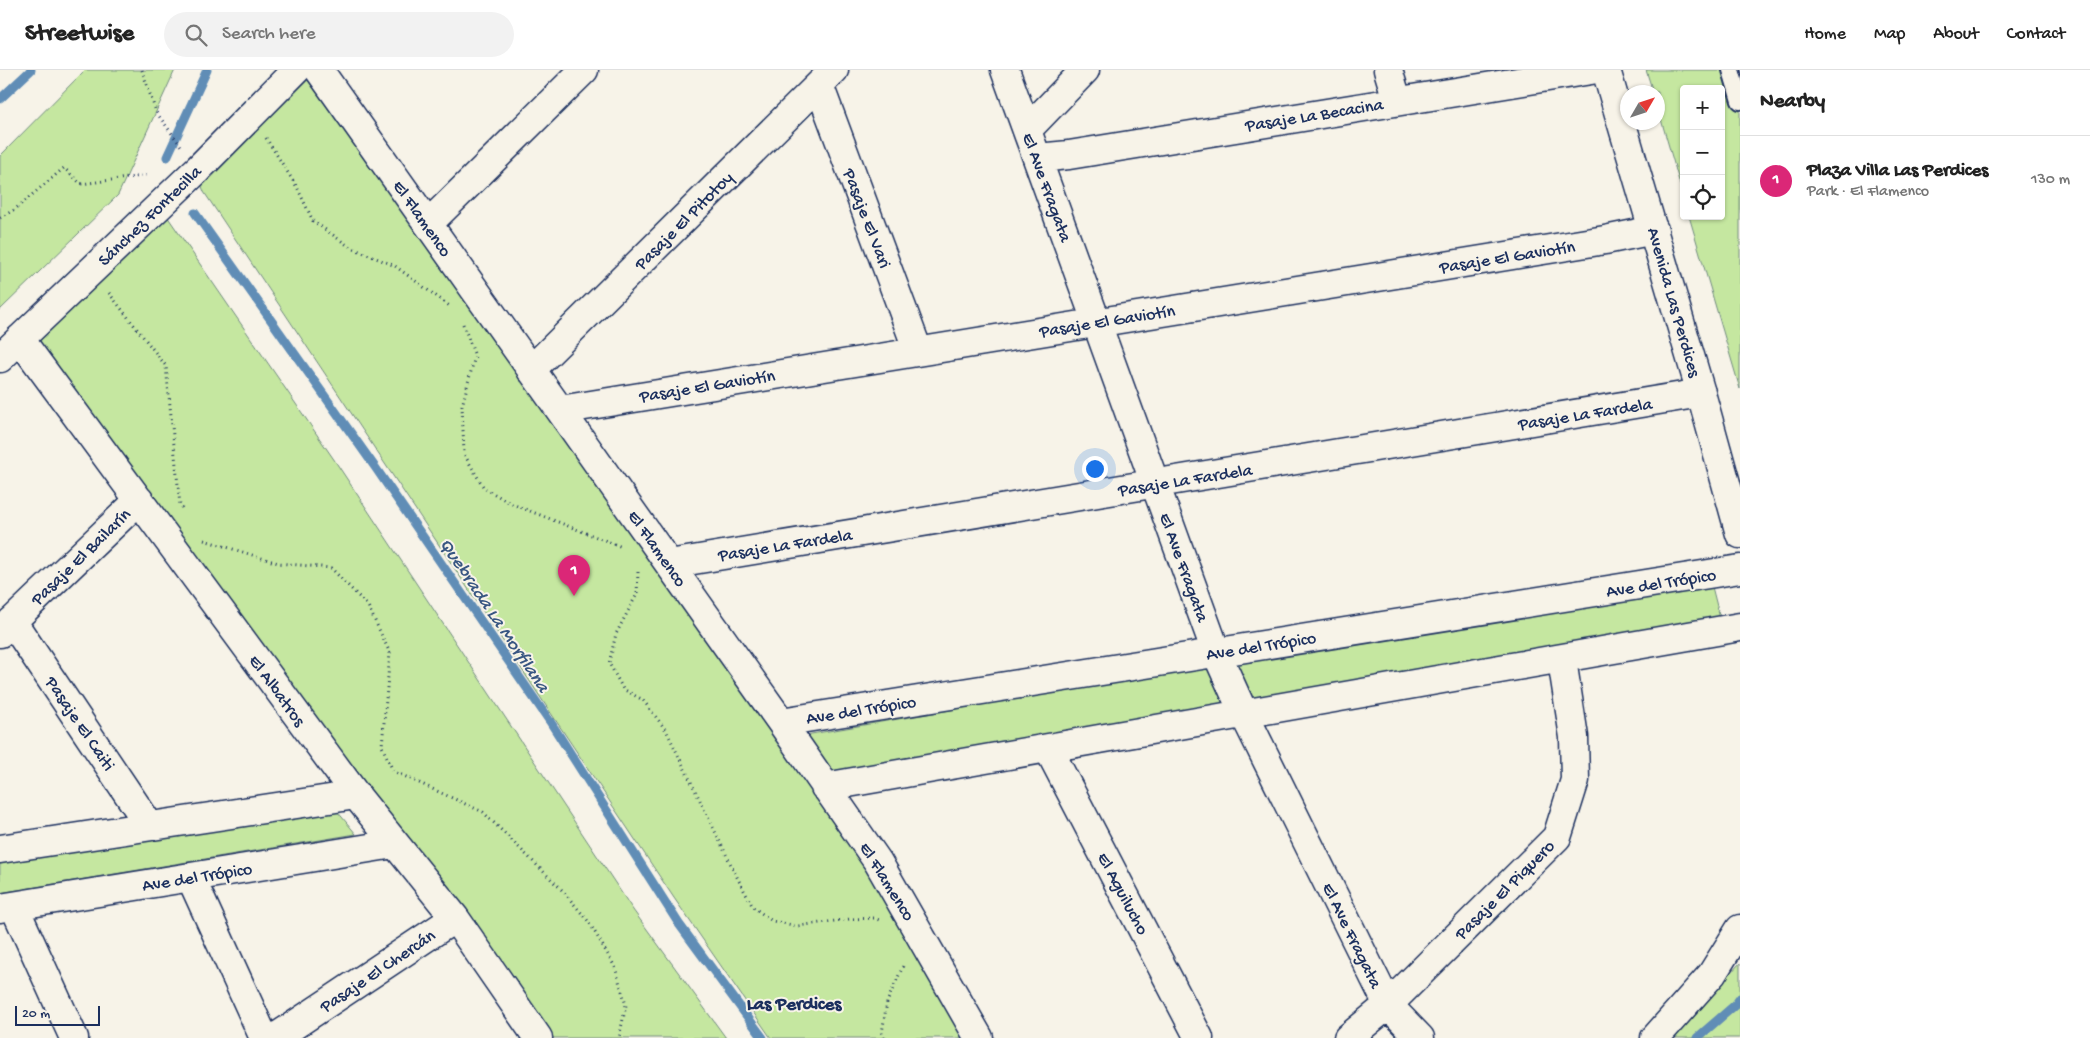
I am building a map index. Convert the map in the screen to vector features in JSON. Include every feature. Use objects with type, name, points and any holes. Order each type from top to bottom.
[{"type":"street","name":"Sánchez Fontecilla","points":[[0,358],[198,169],[296,70]]},
{"type":"street","name":"El Flamenco","points":[[319,70],[878,862],[979,1038]]},
{"type":"street","points":[[428,224],[584,70]]},
{"type":"street","name":"El Ave Fragata","points":[[1005,70],[1216,652],[1244,714],[1388,1005],[1420,1038]]},
{"type":"street","points":[[1027,130],[1085,70]]},
{"type":"street","points":[[1388,70],[1397,100]]},
{"type":"street","name":"Pasaje La Becacina","points":[[1037,158],[1068,155],[1397,100],[1591,70]]},
{"type":"street","name":"Avenida Las Perdices","points":[[1606,70],[1654,230],[1740,534]]},
{"type":"street","name":"Pasaje El Vari","points":[[826,78],[918,350]]},
{"type":"street","name":"Pasaje El Pitotoy","points":[[531,370],[826,78]]},
{"type":"street","name":"Pasaje El Gaviotín","points":[[560,410],[1096,321],[1605,240],[1654,230]]},
{"type":"street","name":"El Albatros","points":[[20,339],[356,795],[455,918],[538,1038]]},
{"type":"street","name":"Pasaje La Fardela","points":[[669,564],[1701,393]]},
{"type":"street","name":"Pasaje El Bailarín","points":[[6,627],[139,500]]},
{"type":"street","name":"Ave del Trópico","points":[[781,722],[1740,569]]},
{"type":"street","name":"Pasaje El Caiti","points":[[6,627],[149,825]]},
{"type":"street","points":[[825,787],[1562,660],[1740,627]]},
{"type":"street","name":"Pasaje El Piquero","points":[[1348,1038],[1388,1005],[1557,837],[1574,780],[1574,737],[1562,660]]},
{"type":"street","name":"El Aguilucho","points":[[1048,748],[1199,1038]]},
{"type":"street","points":[[0,849],[356,795]]},
{"type":"street","name":"Ave del Trópico","points":[[7,907],[394,844]]},
{"type":"street","points":[[191,878],[264,1038]]},
{"type":"street","points":[[7,907],[74,1038]]},
{"type":"street","name":"Pasaje El Chercán","points":[[275,1038],[455,918]]},
{"type":"street","points":[[1655,1038],[1712,974],[1740,929]]},
{"type":"lane","points":[[1731,70],[1740,101]]},
{"type":"path","points":[[0,218],[14,210],[64,168],[81,184],[198,169],[156,112],[142,70]]},
{"type":"path","points":[[251,114],[297,187],[313,221],[350,247],[394,266],[458,312]]},
{"type":"path","points":[[92,270],[166,366],[180,504],[185,512]]},
{"type":"path","points":[[462,321],[476,356],[462,406],[464,454],[484,488],[512,504],[625,549]]},
{"type":"path","points":[[200,534],[204,540],[278,563],[330,568],[368,606],[390,653],[382,746],[393,771],[483,812],[563,891],[589,922],[615,967],[626,1005],[619,1038]]},
{"type":"path","points":[[639,568],[637,594],[616,634],[609,663],[622,689],[644,700],[666,730],[739,882],[754,907],[772,921],[798,926],[874,918],[881,922]]},
{"type":"path","points":[[884,1038],[882,1033],[888,1002],[907,955]]},
{"type":"green space","points":[[85,70],[175,70],[118,195],[0,310],[0,156]]},
{"type":"green space","points":[[1646,70],[1740,70],[1740,389],[1690,220],[1725,220],[1725,85],[1680,85],[1680,184],[1664,130],[1665,85],[1651,85]]},
{"type":"green space","points":[[305,76],[802,772],[894,913],[965,1038],[771,1038],[674,898],[204,192],[200,181]]},
{"type":"green space","points":[[167,216],[335,461],[633,910],[726,1038],[548,1038],[127,461],[32,341]]},
{"type":"green space","points":[[1710,579],[1722,626],[827,780],[794,737]]},
{"type":"green space","points":[[332,805],[356,834],[0,893],[0,861]]},
{"type":"green space","points":[[1740,963],[1740,1038],[1671,1038]]},
{"type":"waterway","points":[[0,99],[31,70]]},
{"type":"waterway","name":"Quebrada La Morfilana","points":[[167,157],[207,70]]},
{"type":"waterway","name":"Quebrada La Morfilana","points":[[195,213],[375,467],[551,723],[679,924],[763,1038]]},
{"type":"waterway","points":[[1697,1038],[1735,1005],[1740,998]]},
{"type":"place","name":"Plaza Villa Las Perdices","points":[[574,596]]},
{"type":"district","name":"Las Perdices","points":[[794,1002]]}]
